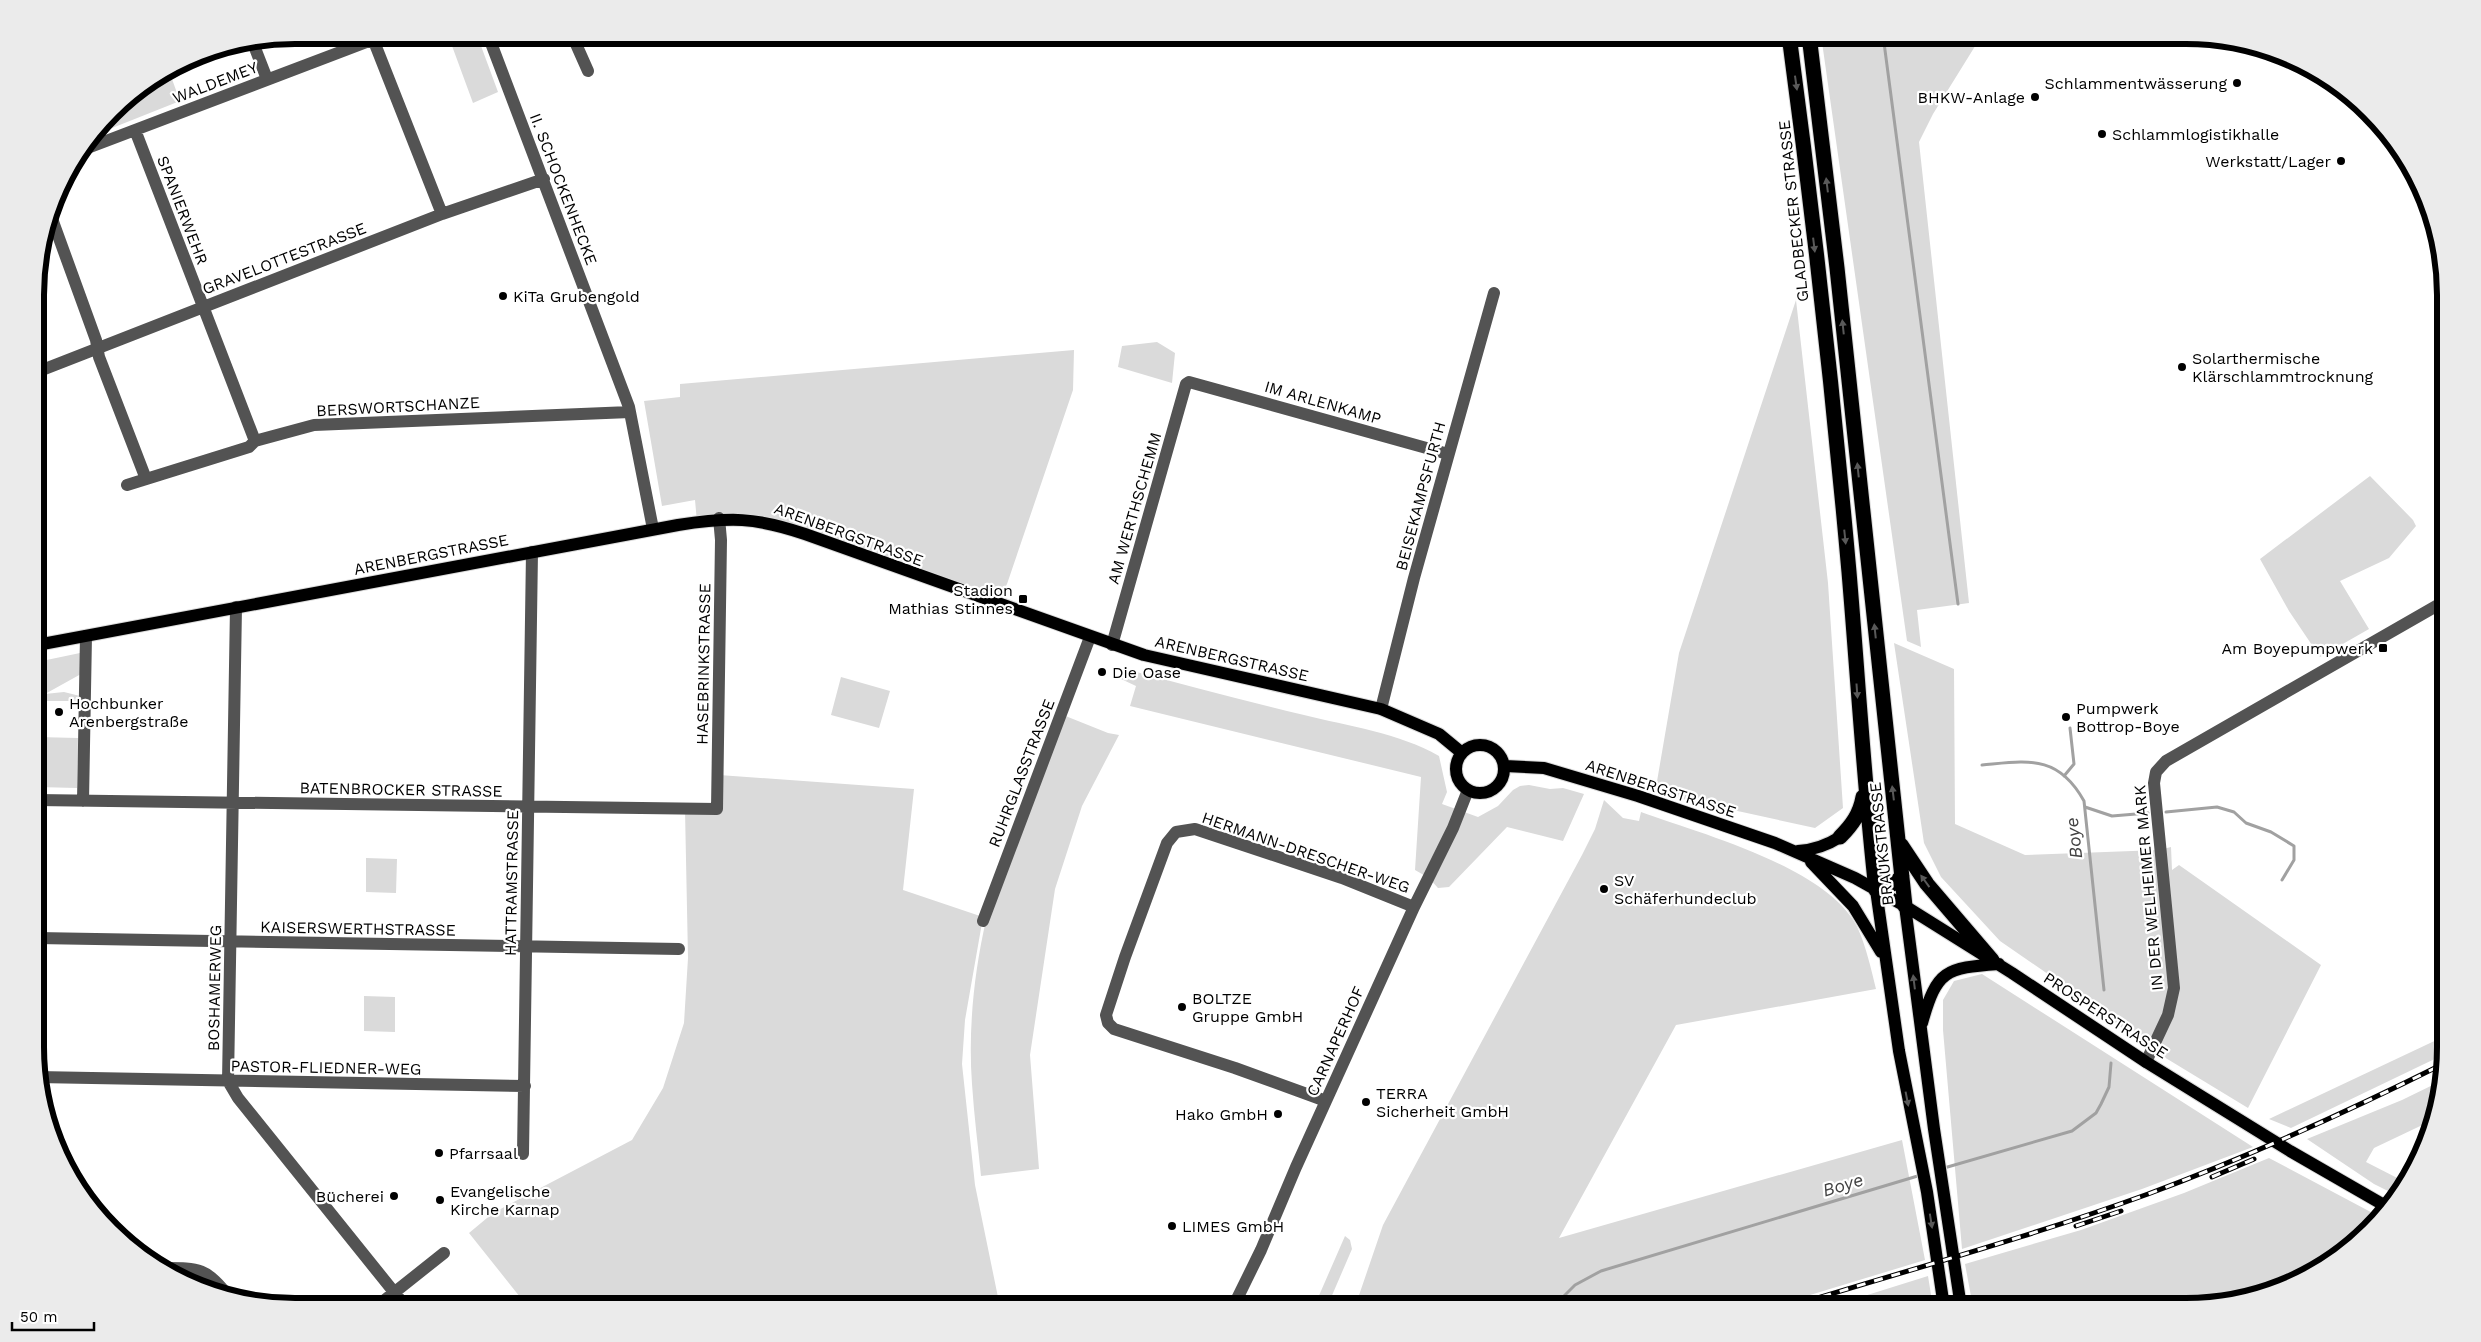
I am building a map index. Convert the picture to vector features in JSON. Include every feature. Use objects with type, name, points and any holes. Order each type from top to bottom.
[{"type":"highway","name":"GLADBECKER STRASSE","points":[[1790,44],[1830,384]]},
{"type":"highway","name":"BRAUKSTRASSE","points":[[1809,44],[1848,376],[1905,906]]},
{"type":"highway","name":"BRAUKSTRASSE","points":[[1830,384],[1849,572],[1865,791],[1876,890]]},
{"type":"highway","points":[[1840,837],[1852,824],[1861,808],[1865,791]]},
{"type":"highway","points":[[1899,841],[1927,884],[1995,962]]},
{"type":"highway","points":[[1876,890],[1895,883],[1902,876]]},
{"type":"main road","name":"ARENBERGSTRASSE","points":[[44,644],[653,529],[719,518],[746,518],[776,524],[1112,645],[1176,664],[1381,709],[1439,734],[1462,753]]},
{"type":"main road","points":[[1474,746],[1487,746],[1499,753],[1505,766],[1502,779],[1494,789],[1481,793],[1468,790],[1456,773],[1456,764],[1462,753],[1474,746]]},
{"type":"main road","name":"ARENBERGSTRASSE","points":[[1505,766],[1536,767],[1571,776],[1638,796],[1799,852]]},
{"type":"main road","points":[[1799,852],[1819,848],[1840,837]]},
{"type":"main road","name":"PROSPERSTRASSE","points":[[1799,852],[1905,906],[1995,962],[2146,1062],[2299,1156],[2382,1204]]},
{"type":"main road","points":[[1799,852],[1831,880],[1853,906],[1884,956]]},
{"type":"main road","name":"BRAUKSTRASSE","points":[[1876,890],[1898,1051],[1927,1192],[1943,1298]]},
{"type":"main road","points":[[1880,919],[1896,908],[1905,906]]},
{"type":"main road","name":"BRAUKSTRASSE","points":[[1905,906],[1937,1154],[1960,1298]]},
{"type":"main road","points":[[1920,1030],[1930,995],[1935,985],[1946,974],[1965,966],[1995,962]]},
{"type":"street","name":"WALDEMEY","points":[[93,146],[360,44]]},
{"type":"street","points":[[381,44],[442,214]]},
{"type":"street","name":"II. SCHOCKENHECKE","points":[[492,44],[544,179],[630,412],[653,529]]},
{"type":"street","points":[[576,44],[588,71]]},
{"type":"street","points":[[255,47],[267,79]]},
{"type":"street","name":"SPANIERWEHR","points":[[135,130],[255,441]]},
{"type":"street","name":"GRAVELOTTESTRASSE","points":[[44,369],[442,214],[544,179]]},
{"type":"street","points":[[54,224],[97,348],[146,479]]},
{"type":"street","name":"BEISEKAMPSFURTH","points":[[1381,709],[1448,454],[1494,293]]},
{"type":"street","name":"IM ARLENKAMP","points":[[1189,382],[1448,454]]},
{"type":"street","name":"AM WERTHSCHEMM","points":[[1112,645],[1166,452],[1186,384],[1189,382]]},
{"type":"street","name":"BERSWORTSCHANZE","points":[[127,485],[241,450],[255,441],[314,425],[630,412]]},
{"type":"street","name":"HASEBRINKSTRASSE","points":[[717,810],[721,540],[719,518]]},
{"type":"street","name":"HATTRAMSTRASSE","points":[[523,1154],[532,552]]},
{"type":"street","name":"IN DER WELHEIMER MARK","points":[[2146,1062],[2168,1015],[2174,988],[2155,792],[2156,772],[2166,761],[2437,606]]},
{"type":"street","name":"BOSHAMERWEG","points":[[228,1081],[236,607]]},
{"type":"street","points":[[83,801],[86,636]]},
{"type":"street","name":"RUHRGLASSTRASSE","points":[[983,921],[1090,637]]},
{"type":"street","name":"CARNAPERHOF","points":[[1237,1298],[1261,1250],[1414,906],[1453,828],[1468,790]]},
{"type":"street","name":"BATENBROCKER STRASSE","points":[[44,800],[717,810]]},
{"type":"street","name":"HERMANN-DRESCHER-WEG","points":[[1326,1101],[1114,1029],[1108,1023],[1106,1015],[1125,957],[1167,844],[1176,832],[1195,829],[1342,878],[1414,906]]},
{"type":"street","name":"KAISERSWERTHSTRASSE","points":[[44,938],[679,949]]},
{"type":"street","name":"PASTOR-FLIEDNER-WEG","points":[[46,1077],[525,1086]]},
{"type":"street","points":[[228,1081],[238,1098],[399,1298]]},
{"type":"street","points":[[387,1298],[444,1253]]},
{"type":"street","points":[[179,1270],[199,1271],[212,1277],[221,1287]]},
{"type":"shaded area","points":[[451,44],[480,44],[498,92],[473,103]]},
{"type":"shaded area","points":[[1822,44],[1976,44],[1933,114],[1919,142],[1969,603],[1917,610],[1921,647],[1907,641]]},
{"type":"shaded area","points":[[171,76],[180,101],[104,131],[129,106]]},
{"type":"shaded area","points":[[1796,300],[1828,583],[1843,808],[1815,828],[1655,793],[1679,653]]},
{"type":"shaded area","points":[[1157,342],[1175,353],[1172,383],[1118,367],[1122,346]]},
{"type":"shaded area","points":[[1074,350],[1073,390],[1007,584],[997,602],[776,524],[697,522],[695,500],[662,506],[644,401],[680,397],[680,384]]},
{"type":"shaded area","points":[[2370,476],[2413,520],[2416,526],[2389,558],[2340,581],[2369,629],[2320,657],[2289,611],[2260,559]]},
{"type":"shaded area","points":[[1894,643],[1954,669],[1955,824],[2025,855],[2159,850],[2171,847],[2172,870],[2179,865],[2321,965],[2248,1108],[2141,1043],[2097,1008],[2000,941],[1941,877],[1924,843]]},
{"type":"shaded area","points":[[80,653],[81,674],[45,694],[64,692],[80,696],[76,701],[44,701],[44,661]]},
{"type":"shaded area","points":[[1125,669],[1373,731],[1424,748],[1439,756],[1447,792],[1442,804],[1478,817],[1498,806],[1513,790],[1520,786],[1529,785],[1550,789],[1563,788],[1584,794],[1563,841],[1507,827],[1449,887],[1438,888],[1429,878],[1415,870],[1421,777],[1130,706],[1136,686],[1121,679]]},
{"type":"shaded area","points":[[841,677],[890,691],[879,728],[831,715]]},
{"type":"shaded area","points":[[1063,715],[1108,733],[1119,735],[1082,806],[1055,889],[1030,1055],[1039,1169],[981,1176],[973,1096],[971,1043],[975,981],[982,940],[986,920]]},
{"type":"shaded area","points":[[44,737],[78,738],[77,788],[44,787]]},
{"type":"shaded area","points":[[719,775],[914,789],[903,890],[983,917],[965,1020],[962,1064],[975,1185],[998,1298],[521,1298],[469,1233],[493,1213],[632,1140],[663,1088],[684,1023],[688,958],[685,810],[718,811]]},
{"type":"shaded area","points":[[1604,800],[1623,818],[1639,821],[1641,812],[1727,842],[1789,869],[1816,885],[1839,903],[1855,923],[1865,946],[1876,989],[1676,1025],[1559,1238],[1902,1140],[1925,1260],[1800,1298],[1358,1298],[1383,1225],[1595,829]]},
{"type":"shaded area","points":[[366,858],[397,859],[396,893],[366,892]]},
{"type":"shaded area","points":[[1982,974],[2253,1147],[2142,1189],[1962,1249],[1943,1030],[1943,1000],[1954,981]]},
{"type":"shaded area","points":[[364,996],[395,997],[395,1032],[364,1031]]},
{"type":"shaded area","points":[[2437,1040],[2437,1058],[2291,1128],[2269,1119]]},
{"type":"shaded area","points":[[2434,1084],[2425,1124],[2374,1148],[2366,1162],[2400,1179],[2391,1192],[2374,1184],[2307,1139],[2402,1100]]},
{"type":"shaded area","points":[[2269,1158],[2374,1214],[2352,1236],[2312,1265],[2282,1279],[2251,1290],[2203,1298],[1971,1298],[1965,1264],[2081,1230],[2184,1193]]},
{"type":"shaded area","points":[[1345,1236],[1350,1240],[1352,1249],[1331,1298],[1318,1298]]},
{"type":"shaded area","points":[[186,1268],[220,1286],[214,1285],[178,1269]]},
{"type":"shaded area","points":[[1928,1276],[1932,1298],[1858,1298]]},
{"type":"waterway","points":[[1884,44],[1958,604]]},
{"type":"waterway","points":[[2064,776],[2074,764],[2070,728]]},
{"type":"waterway","name":"Boye","points":[[1982,765],[2014,762],[2041,764],[2064,775],[2084,801],[2104,990]]},
{"type":"waterway","points":[[2085,807],[2112,816],[2148,813]]},
{"type":"waterway","points":[[2166,812],[2217,807],[2234,812],[2246,823],[2271,832],[2294,846],[2294,860],[2282,880]]},
{"type":"waterway","name":"Boye","points":[[1944,1168],[2072,1131],[2096,1113],[2109,1087],[2111,1063]]},
{"type":"waterway","name":"Boye","points":[[1562,1298],[1575,1285],[1601,1271],[1921,1175]]},
{"type":"railway","points":[[1818,1298],[2014,1239],[2148,1194],[2299,1132],[2437,1067]]},
{"type":"railway","points":[[2212,1177],[2254,1159]]},
{"type":"railway","points":[[2076,1226],[2121,1211]]},
{"type":"place","name":"Schlammentwässerung","points":[[2237,83]]},
{"type":"place","name":"BHKW-Anlage","points":[[2035,97]]},
{"type":"place","name":"Schlammlogistikhalle","points":[[2102,134]]},
{"type":"place","name":"Werkstatt/Lager","points":[[2341,161]]},
{"type":"place","name":"KiTa Grubengold","points":[[503,296]]},
{"type":"place","name":"Solarthermische Klärschlammtrocknung","points":[[2182,367]]},
{"type":"place","name":"Stadion Mathias Stinnes","points":[[1023,599]]},
{"type":"place","name":"Am Boyepumpwerk","points":[[2383,648]]},
{"type":"place","name":"Die Oase","points":[[1102,672]]},
{"type":"place","name":"Hochbunker Arenbergstraße","points":[[59,712]]},
{"type":"place","name":"Pumpwerk Bottrop-Boye","points":[[2066,717]]},
{"type":"place","name":"SV Schäferhundeclub","points":[[1604,889]]},
{"type":"place","name":"BOLTZE Gruppe GmbH","points":[[1182,1007]]},
{"type":"place","name":"TERRA Sicherheit GmbH","points":[[1366,1102]]},
{"type":"place","name":"Hako GmbH","points":[[1278,1114]]},
{"type":"place","name":"Pfarrsaal","points":[[439,1153]]},
{"type":"place","name":"Bücherei","points":[[394,1196]]},
{"type":"place","name":"Evangelische Kirche Karnap","points":[[440,1200]]},
{"type":"place","name":"LIMES GmbH","points":[[1172,1226]]}]
